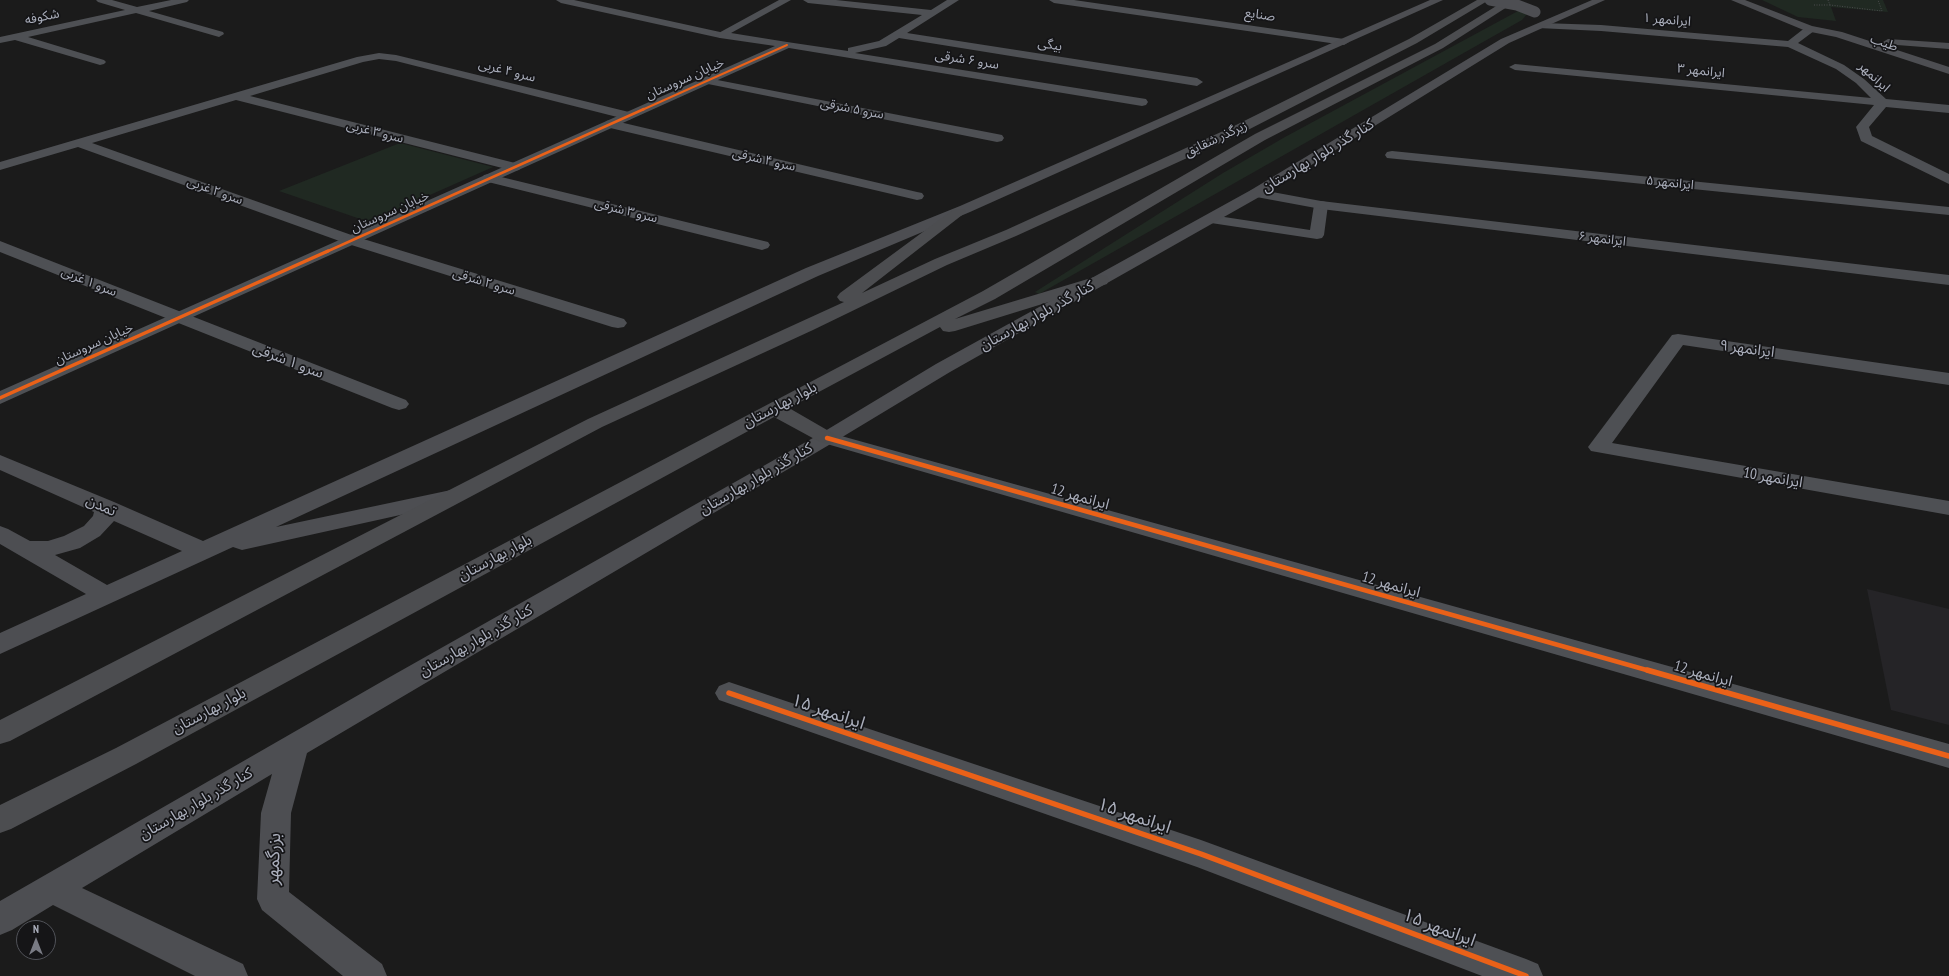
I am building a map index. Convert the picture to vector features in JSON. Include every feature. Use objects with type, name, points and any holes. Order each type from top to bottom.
[{"type":"main road","points":[[0,644],[201,550],[812,272],[959,212],[1344,42],[1430,1],[1442,0]]},
{"type":"main road","name":"زیرگذر شقایق","points":[[807,326],[941,262],[1011,233],[1237,130],[1413,42],[1484,0]]},
{"type":"main road","points":[[1490,0],[1517,5],[1535,12],[1537,16],[1537,27]]},
{"type":"main road","name":"زیرگذر شقایق","points":[[989,295],[1260,137],[1439,46],[1496,9],[1513,0]]},
{"type":"main road","points":[[1573,6],[1585,0]]},
{"type":"main road","name":"کنار گذر بلوار بهارستان","points":[[0,919],[294,746],[827,438],[943,368],[1256,194],[1505,41],[1537,27],[1573,6],[1600,0]]},
{"type":"main road","name":"طیب","points":[[1736,0],[1810,29],[1838,34],[1938,67],[1948,78]]},
{"type":"main road","name":"طیب","points":[[1810,29],[1819,37],[1948,78]]},
{"type":"main road","points":[[1838,34],[1890,42],[1949,47],[1938,67]]},
{"type":"main road","points":[[0,734],[595,423],[807,326],[959,212]]},
{"type":"main road","points":[[894,344],[1101,280]]},
{"type":"main road","name":"بلوار بهارستان","points":[[0,820],[126,756],[774,408],[989,295]]},
{"type":"main road","points":[[774,408],[827,438]]},
{"type":"main road","name":"تمدن","points":[[0,462],[106,507],[201,550]]},
{"type":"main road","points":[[201,550],[451,497]]},
{"type":"main road","points":[[28,549],[48,549],[72,542],[92,531],[104,518],[106,507]]},
{"type":"main road","points":[[0,534],[106,595]]},
{"type":"main road","name":"بزرگمهر","points":[[294,746],[276,813],[273,899],[370,976]]},
{"type":"main road","points":[[52,889],[231,976]]},
{"type":"street","points":[[101,0],[219,34]]},
{"type":"street","name":"شکوفه","points":[[0,40],[184,0]]},
{"type":"street","name":"سرو ۶ شرقی","points":[[561,0],[720,35],[1142,102]]},
{"type":"street","points":[[720,35],[786,0]]},
{"type":"street","points":[[808,0],[932,13]]},
{"type":"street","points":[[831,52],[860,49],[882,44],[954,0]]},
{"type":"street","name":"صنایع","points":[[1054,0],[1344,42]]},
{"type":"street","points":[[1573,6],[1578,19],[1601,28]]},
{"type":"street","name":"ایرانمهر ۱","points":[[1537,27],[1601,28],[1790,44]]},
{"type":"street","points":[[1790,44],[1810,29]]},
{"type":"street","name":"بیگی","points":[[898,35],[1197,82]]},
{"type":"street","points":[[16,37],[100,62]]},
{"type":"street","name":"ایرانمهر","points":[[1790,44],[1840,67],[1860,81],[1883,103],[1862,127],[1866,138],[1949,180]]},
{"type":"street","name":"خیابان سروستان","points":[[0,398],[787,45]]},
{"type":"street","name":"سرو ۴ غربی","points":[[236,96],[379,56],[396,58],[629,116]]},
{"type":"street","name":"ایرانمهر ۳","points":[[1515,67],[1949,109]]},
{"type":"street","name":"سرو ۵ شرقی","points":[[707,81],[997,138]]},
{"type":"street","points":[[0,166],[236,96]]},
{"type":"street","name":"سرو ۳ غربی","points":[[236,96],[514,167]]},
{"type":"street","name":"سرو ۴ شرقی","points":[[611,124],[917,196]]},
{"type":"street","name":"سرو ۲ غربی","points":[[79,143],[351,240]]},
{"type":"street","name":"ایرانمهر ۵","points":[[1392,155],[1949,211]]},
{"type":"street","name":"سرو ۳ شرقی","points":[[490,178],[762,245]]},
{"type":"street","name":"ایرانمهر ۶","points":[[1256,194],[1321,205],[1949,280]]},
{"type":"street","name":"سرو ۲ شرقی","points":[[351,240],[618,323]]},
{"type":"street","name":"سرو ۱ غربی","points":[[0,246],[178,318]]},
{"type":"street","name":"سرو ۱ شرقی","points":[[178,318],[399,404]]},
{"type":"street","name":"ایرانمهر ۹","points":[[1598,447],[1678,339],[1949,379]]},
{"type":"street","name":"ایرانمهر 12","points":[[827,438],[1949,756]]},
{"type":"street","name":"ایرانمهر 10","points":[[1598,447],[1949,508]]},
{"type":"street","name":"ایرانمهر ۱۵","points":[[730,693],[1201,854],[1526,976]]},
{"type":"lane","points":[[1211,219],[1317,235],[1321,205]]},
{"type":"path","points":[[1828,0],[1830,5]]},
{"type":"path","points":[[1809,3],[1815,6],[1830,5],[1882,10],[1878,0]]},
{"type":"shaded area","points":[[1762,0],[1883,0],[1888,12],[1831,7],[1836,21],[1798,17]]},
{"type":"shaded area","points":[[1518,11],[1527,14],[1522,20],[1039,294],[1035,292],[1223,173],[1285,137]]},
{"type":"shaded area","points":[[400,143],[493,167],[369,222],[279,191]]},
{"type":"shaded area","points":[[1867,589],[1949,609],[1949,725],[1891,710]]},
{"type":"cycle path","points":[[0,398],[787,45]]},
{"type":"cycle path","points":[[827,438],[1949,756]]},
{"type":"cycle path","points":[[729,693],[1201,854],[1526,976]]}]
